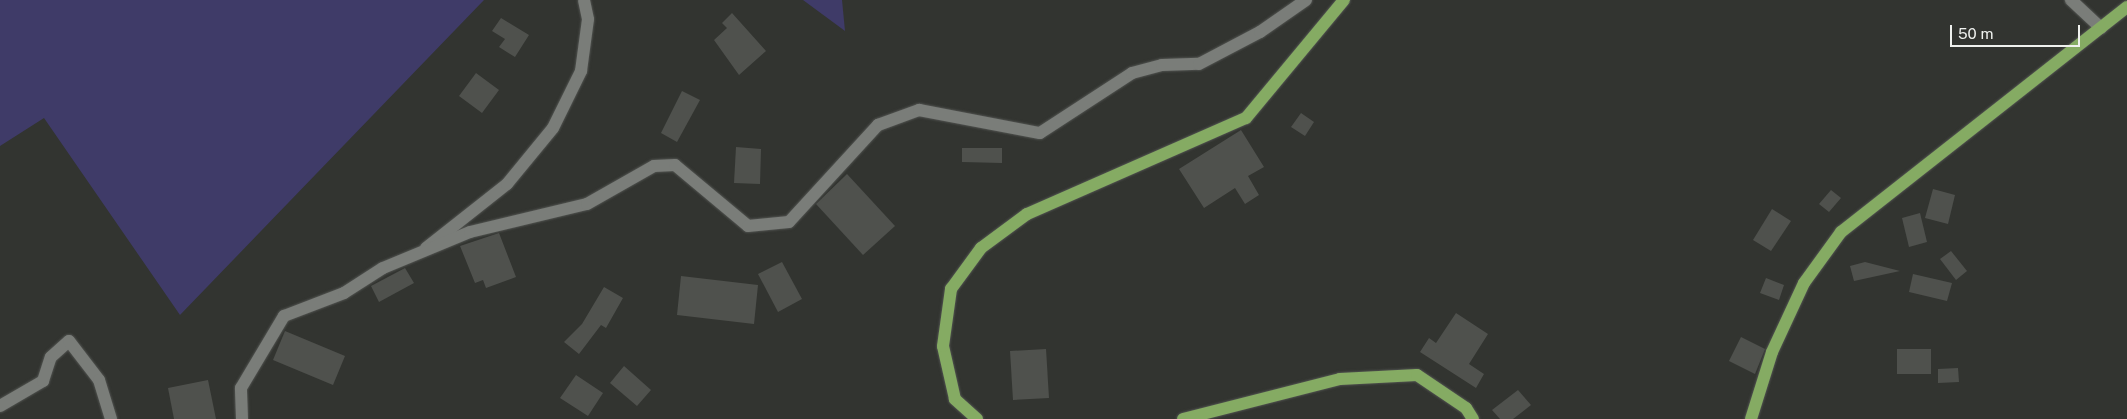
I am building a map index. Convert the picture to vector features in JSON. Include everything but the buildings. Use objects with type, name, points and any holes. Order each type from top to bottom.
[{"type":"main road","points":[[976,419],[955,399],[943,346],[951,289],[981,248],[1027,214],[1246,118],[1344,0]]},
{"type":"main road","points":[[1751,419],[1772,352],[1804,283],[1841,232],[2127,7]]},
{"type":"main road","points":[[1183,419],[1340,379],[1417,375],[1466,408],[1473,419]]},
{"type":"street","points":[[414,258],[507,184],[554,128],[581,71],[588,19],[584,0]]},
{"type":"street","points":[[242,419],[241,388],[284,316],[344,293],[383,268],[414,258],[470,232],[587,204],[654,166],[675,165],[748,226],[789,222],[878,126],[919,110],[1040,133],[1132,73],[1162,65],[1199,64],[1260,32],[1306,0]]},
{"type":"street","points":[[2071,0],[2101,28]]},
{"type":"street","points":[[0,406],[43,381],[51,357],[69,341],[99,380],[111,419]]},
{"type":"shaded area","points":[[0,0],[484,0],[180,315],[44,118],[0,146]]},
{"type":"shaded area","points":[[803,0],[842,0],[845,31]]}]
